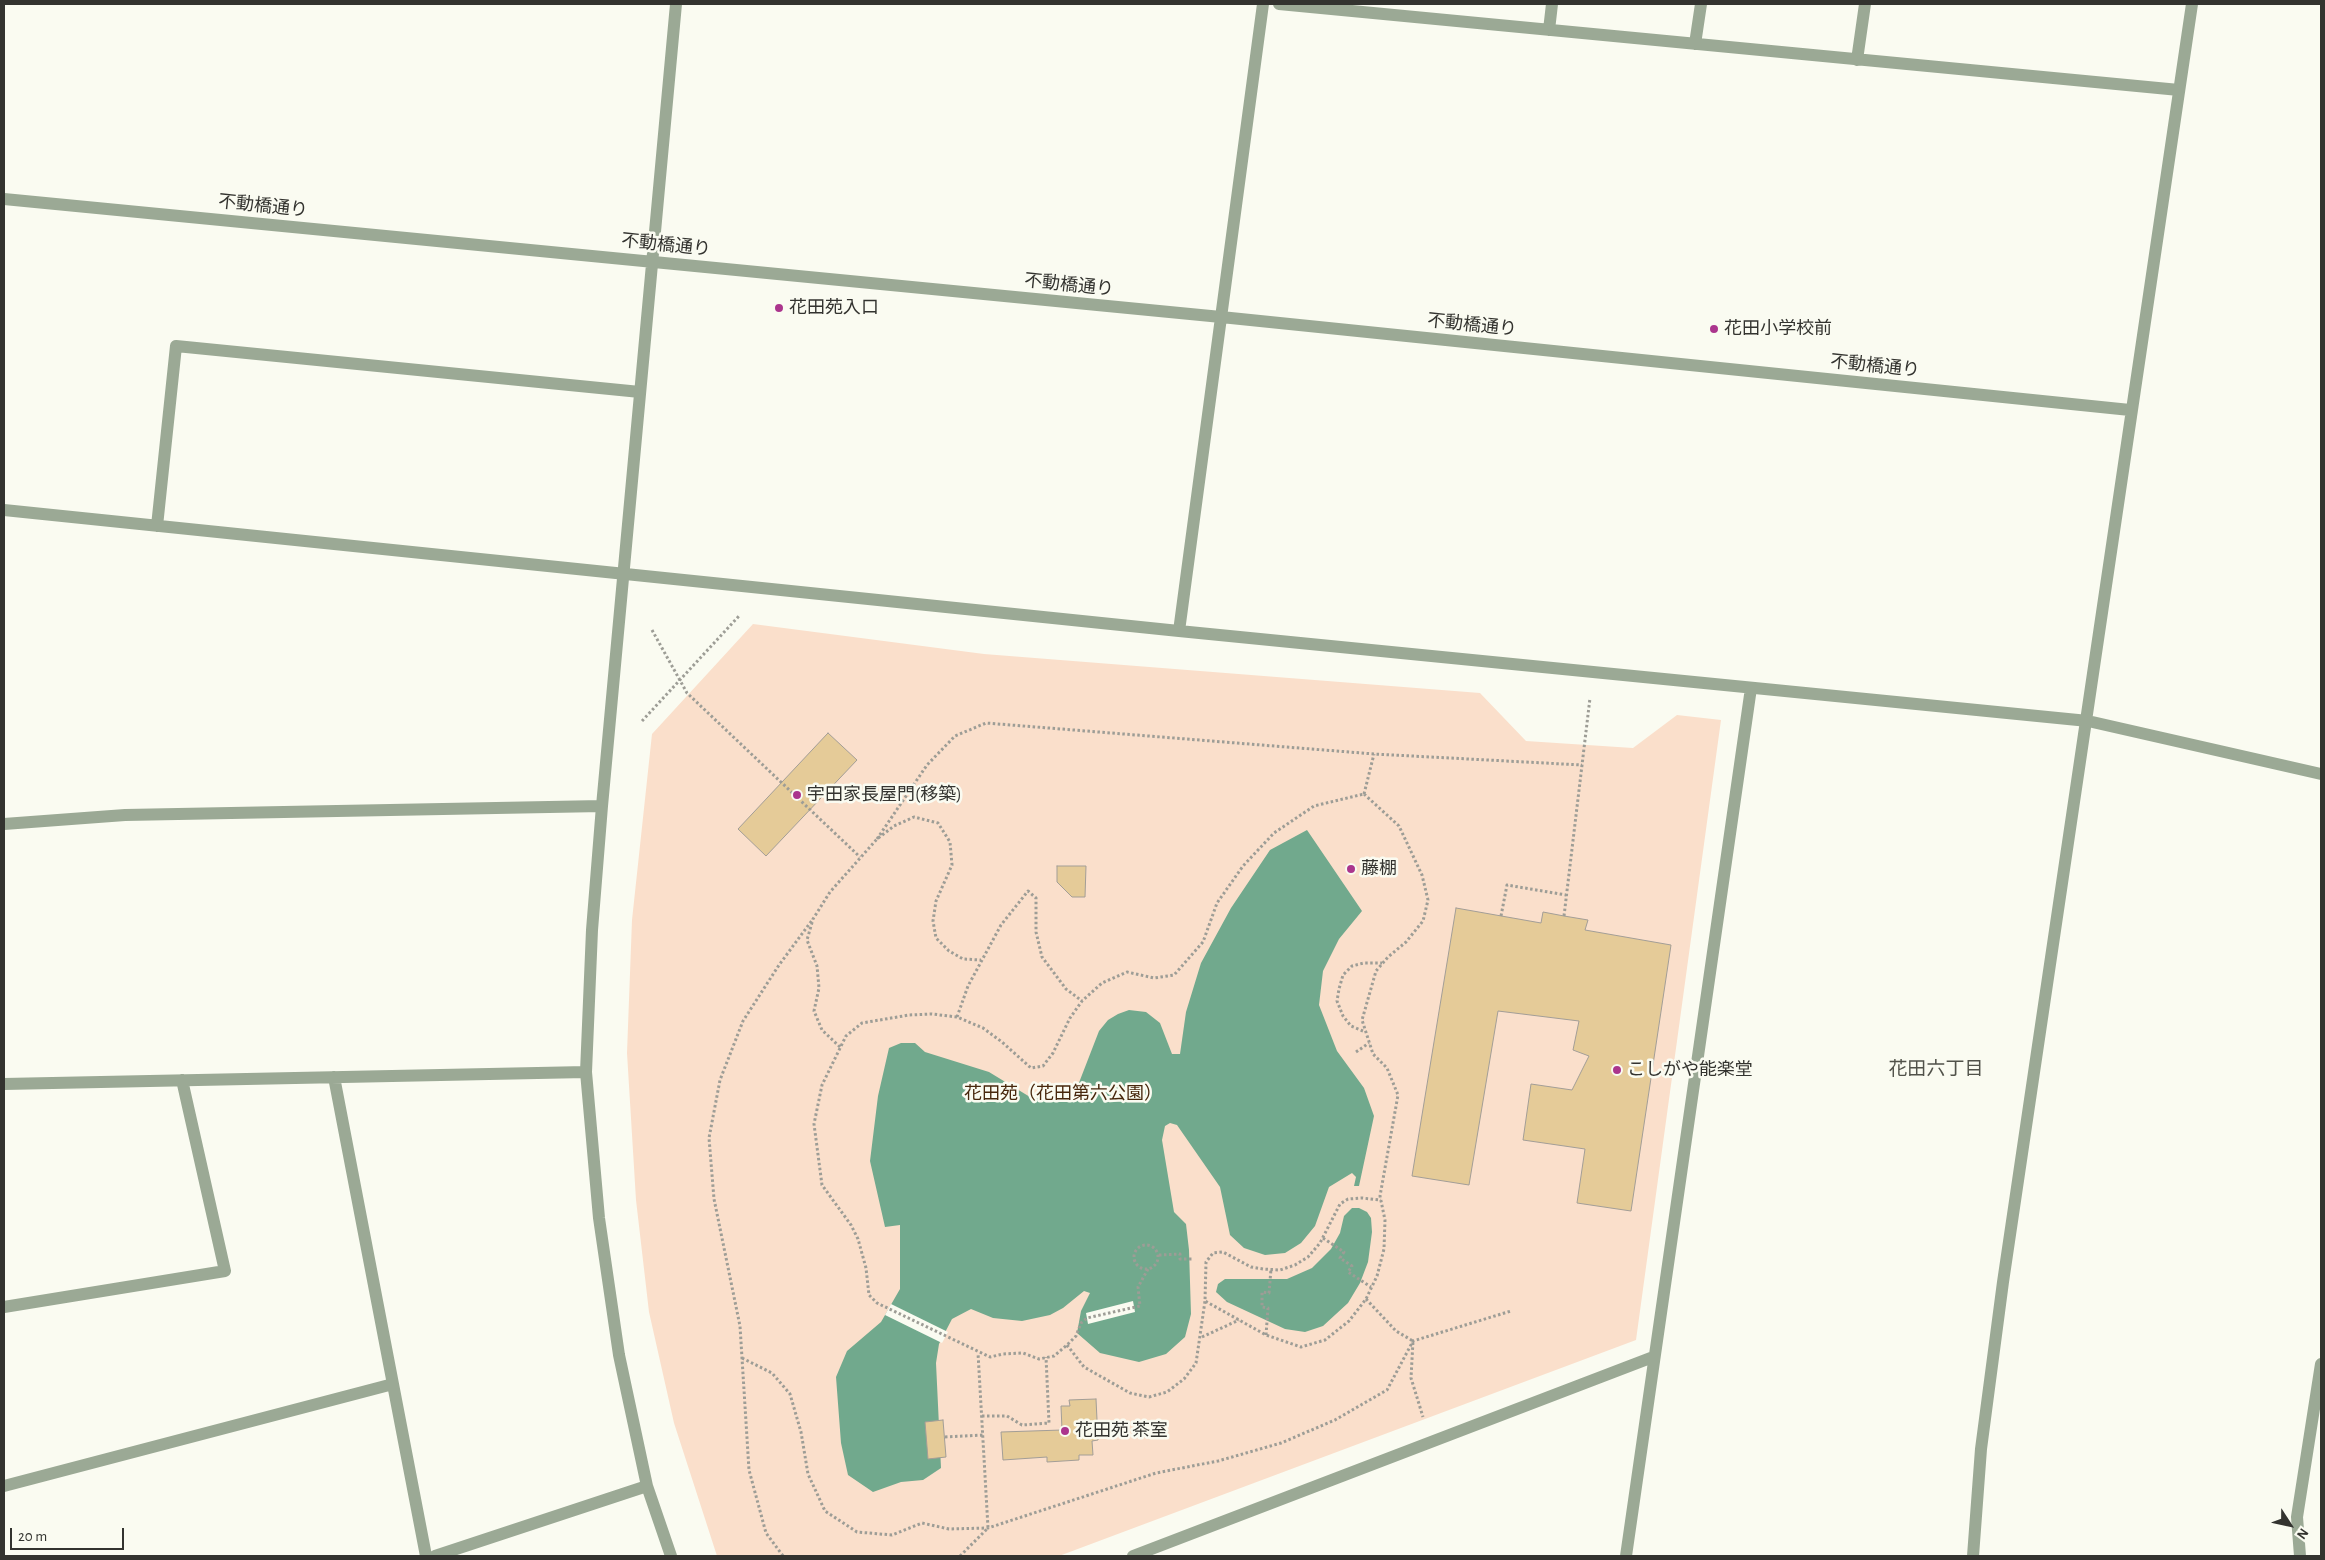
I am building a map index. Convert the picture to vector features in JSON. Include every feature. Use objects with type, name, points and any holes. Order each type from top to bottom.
[{"type":"street","points":[[671,1556],[647,1486],[616,1335],[599,1218],[586,1072],[592,930],[602,806],[676,4]]},
{"type":"street","points":[[1179,631],[1263,4]]},
{"type":"street","points":[[1279,4],[2179,90]]},
{"type":"street","points":[[1549,30],[1552,4]]},
{"type":"street","points":[[1695,44],[1701,4]]},
{"type":"street","points":[[1858,60],[1865,4]]},
{"type":"street","points":[[1973,1556],[1981,1449],[2003,1282],[2088,721],[2130,410],[2192,4]]},
{"type":"street","name":"不動橋通り","points":[[4,198],[1220,317],[2130,410]]},
{"type":"street","points":[[157,526],[176,346],[640,392]]},
{"type":"street","points":[[4,510],[1179,631],[2088,721],[2321,774]]},
{"type":"street","points":[[1626,1556],[1653,1357],[1751,688]]},
{"type":"street","points":[[4,824],[126,815],[602,806]]},
{"type":"street","points":[[4,1084],[586,1072]]},
{"type":"street","points":[[334,1078],[426,1556]]},
{"type":"street","points":[[4,1307],[225,1271],[182,1080]]},
{"type":"street","points":[[1133,1556],[1653,1357]]},
{"type":"street","points":[[2300,1556],[2297,1517],[2321,1364]]},
{"type":"street","points":[[4,1486],[393,1384]]},
{"type":"street","points":[[435,1556],[647,1486]]},
{"type":"path","points":[[642,721],[739,616]]},
{"type":"path","points":[[652,630],[678,680],[687,693],[860,857]]},
{"type":"path","points":[[1564,916],[1590,696]]},
{"type":"path","points":[[783,1556],[766,1533],[749,1470],[740,1326],[714,1199],[709,1138],[720,1080],[743,1021],[779,965],[813,919],[830,892],[877,839],[927,766],[955,736],[986,723],[1374,754],[1582,766]]},
{"type":"path","points":[[1364,794],[1374,754]]},
{"type":"path","points":[[1205,1301],[1266,1336],[1302,1346],[1325,1340],[1349,1322],[1366,1299],[1384,1249],[1385,1220],[1381,1200],[1398,1095],[1387,1068],[1373,1054],[1362,1020],[1376,971],[1406,942],[1423,921],[1428,900],[1422,875],[1399,826],[1364,794]]},
{"type":"path","points":[[1146,1269],[1138,1287],[1140,1306],[1087,1318],[1067,1346],[1054,1356],[1039,1359],[1023,1354],[990,1357],[978,1353],[877,1303],[869,1295],[866,1268],[858,1239],[851,1225],[822,1185],[818,1168],[814,1124],[822,1085],[846,1036],[862,1023],[932,1014],[956,1017],[989,1033],[1031,1068],[1043,1066],[1053,1053],[1070,1018],[1082,1001],[1102,984],[1127,972],[1154,978],[1174,975],[1203,942],[1217,902],[1243,866],[1274,833],[1314,806],[1364,794]]},
{"type":"path","points":[[877,839],[894,826],[914,817],[938,823],[950,842],[952,865],[936,901],[933,921],[936,938],[948,951],[964,959],[981,960]]},
{"type":"path","points":[[1502,916],[1507,885],[1566,895]]},
{"type":"path","points":[[956,1017],[981,960],[1001,925],[1028,891],[1036,898],[1036,932],[1042,957],[1066,989],[1082,1001]]},
{"type":"path","points":[[813,919],[807,940],[817,966],[819,988],[814,1011],[822,1030],[840,1047]]},
{"type":"path","points":[[1364,1031],[1351,1026],[1343,1016],[1337,1001],[1339,989],[1343,975],[1352,966],[1364,963],[1383,963]]},
{"type":"path","points":[[1356,1052],[1369,1043]]},
{"type":"path","points":[[1067,1346],[1084,1367],[1130,1393],[1149,1397],[1167,1392],[1184,1379],[1196,1363],[1205,1301],[1206,1262],[1213,1254],[1223,1252],[1251,1267],[1280,1270],[1295,1265],[1308,1257],[1324,1239],[1340,1204],[1348,1199],[1381,1200]]},
{"type":"path","points":[[1324,1239],[1344,1252],[1340,1258],[1352,1266],[1348,1272],[1371,1286]]},
{"type":"path","points":[[1151,1246],[1159,1255],[1157,1264],[1146,1269],[1135,1264],[1132,1258],[1139,1247],[1151,1246]]},
{"type":"path","points":[[1159,1255],[1180,1254],[1180,1259],[1194,1259]]},
{"type":"path","points":[[1266,1336],[1268,1308],[1262,1307],[1262,1292],[1269,1293],[1272,1269]]},
{"type":"path","points":[[1366,1299],[1396,1331],[1413,1341]]},
{"type":"path","points":[[742,1358],[772,1373],[790,1394],[801,1432],[808,1474],[825,1511],[857,1532],[892,1535],[922,1523],[949,1529],[988,1528],[1156,1473],[1218,1461],[1281,1443],[1335,1420],[1386,1390],[1413,1341],[1511,1311]]},
{"type":"path","points":[[1201,1337],[1239,1320]]},
{"type":"path","points":[[1413,1341],[1411,1378],[1424,1420]]},
{"type":"path","points":[[960,1556],[988,1528],[978,1353]]},
{"type":"path","points":[[982,1416],[1007,1416],[1022,1424],[1049,1422],[1046,1357]]},
{"type":"path","points":[[945,1437],[983,1434]]},
{"type":"green space","name":"花田苑（花田第六公園）","points":[[753,624],[984,654],[1480,693],[1526,741],[1633,748],[1677,715],[1721,720],[1636,1340],[1059,1556],[717,1556],[674,1423],[649,1312],[636,1200],[627,1053],[632,920],[652,734]]},
{"type":"shaded area","points":[[1307,830],[1362,911],[1339,939],[1323,971],[1319,1005],[1337,1051],[1364,1088],[1374,1116],[1359,1186],[1354,1186],[1356,1177],[1352,1173],[1329,1187],[1315,1226],[1301,1243],[1285,1253],[1265,1255],[1244,1248],[1230,1235],[1220,1187],[1177,1125],[1170,1123],[1165,1126],[1162,1140],[1174,1212],[1186,1224],[1189,1250],[1191,1314],[1185,1337],[1166,1354],[1139,1362],[1100,1353],[1077,1333],[1081,1311],[1090,1293],[1084,1291],[1063,1308],[1050,1315],[1022,1321],[993,1318],[971,1309],[952,1319],[939,1344],[936,1363],[941,1468],[923,1480],[901,1482],[873,1492],[848,1475],[841,1443],[836,1377],[847,1351],[881,1322],[900,1289],[900,1225],[885,1227],[870,1161],[878,1096],[889,1048],[901,1043],[915,1043],[925,1052],[989,1072],[1030,1097],[1057,1101],[1075,1093],[1099,1031],[1108,1020],[1118,1014],[1129,1010],[1146,1012],[1160,1023],[1172,1054],[1180,1054],[1186,1012],[1201,963],[1231,908],[1270,850]]},
{"type":"shaded area","points":[[1352,1208],[1359,1208],[1367,1212],[1371,1218],[1372,1232],[1368,1262],[1360,1283],[1348,1303],[1323,1326],[1305,1332],[1285,1329],[1227,1302],[1216,1292],[1218,1284],[1225,1279],[1287,1279],[1312,1268],[1331,1249],[1340,1233],[1344,1216]]},
{"type":"pier","points":[[1133,1301],[1135,1312],[1088,1324],[1086,1313]]},
{"type":"pier","points":[[891,1304],[948,1332],[942,1343],[885,1315]]},
{"type":"building","name":"宇田家長屋門(移築)","points":[[828,733],[857,760],[766,856],[738,829]]},
{"type":"building","points":[[1057,866],[1086,866],[1085,897],[1072,897],[1057,882]]},
{"type":"building","name":"こしがや能楽堂","points":[[1456,908],[1541,923],[1543,912],[1588,920],[1585,930],[1671,945],[1631,1211],[1577,1203],[1585,1149],[1523,1140],[1531,1084],[1572,1090],[1589,1056],[1573,1050],[1579,1021],[1498,1011],[1469,1185],[1412,1176]]},
{"type":"building","name":"花田苑 茶室","points":[[1096,1399],[1098,1440],[1092,1441],[1093,1455],[1079,1455],[1079,1460],[1047,1462],[1047,1457],[1003,1460],[1001,1432],[1062,1430],[1061,1406],[1070,1406],[1069,1400]]},
{"type":"building","points":[[943,1420],[946,1457],[928,1459],[925,1422]]},
{"type":"place","name":"花田苑入口","points":[[779,308]]},
{"type":"place","name":"花田小学校前","points":[[1714,329]]},
{"type":"place","name":"宇田家長屋門(移築)","points":[[797,795]]},
{"type":"place","name":"藤棚","points":[[1351,869]]},
{"type":"place","name":"こしがや能楽堂","points":[[1617,1070]]},
{"type":"place","name":"花田苑 茶室","points":[[1065,1431]]},
{"type":"district","name":"花田六丁目","points":[[1936,1069]]}]
